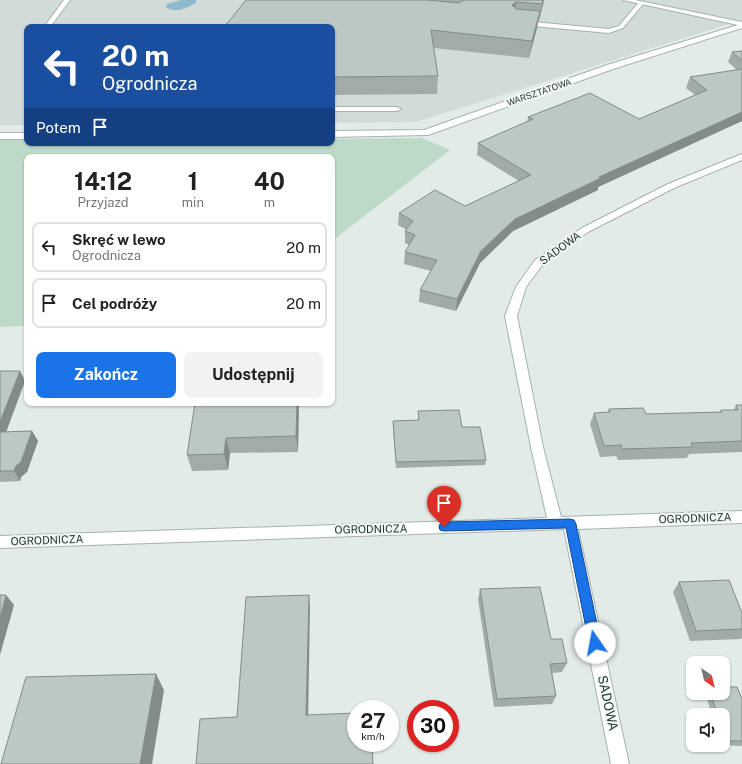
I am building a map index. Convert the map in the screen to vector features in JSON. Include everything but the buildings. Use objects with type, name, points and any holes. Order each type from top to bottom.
[{"type":"street","points":[[49,24],[67,0]]},
{"type":"street","points":[[626,0],[742,25]]},
{"type":"street","points":[[514,22],[610,31],[621,27],[641,3]]},
{"type":"street","name":"WARSZTATOWA","points":[[335,134],[424,133],[610,67],[742,25]]},
{"type":"street","points":[[335,109],[397,109]]},
{"type":"street","points":[[0,136],[24,136]]},
{"type":"street","name":"SADOWA","points":[[620,764],[563,524],[537,447],[511,316],[521,287],[539,262],[585,230],[671,186],[742,157]]},
{"type":"street","name":"OGRODNICZA","points":[[0,542],[316,530],[563,524],[742,517]]},
{"type":"shaded area","points":[[0,0],[742,0],[742,20],[416,122],[335,123],[335,24],[24,24],[24,125],[0,125]]},
{"type":"green space","points":[[422,138],[450,150],[335,239],[335,154],[24,154],[24,326],[0,327],[0,140],[24,140],[24,146],[335,146],[335,139]]},
{"type":"water","points":[[181,0],[196,0],[196,3],[177,10],[166,7],[167,4]]},
{"type":"route","points":[[444,527],[570,524],[595,643]]}]
